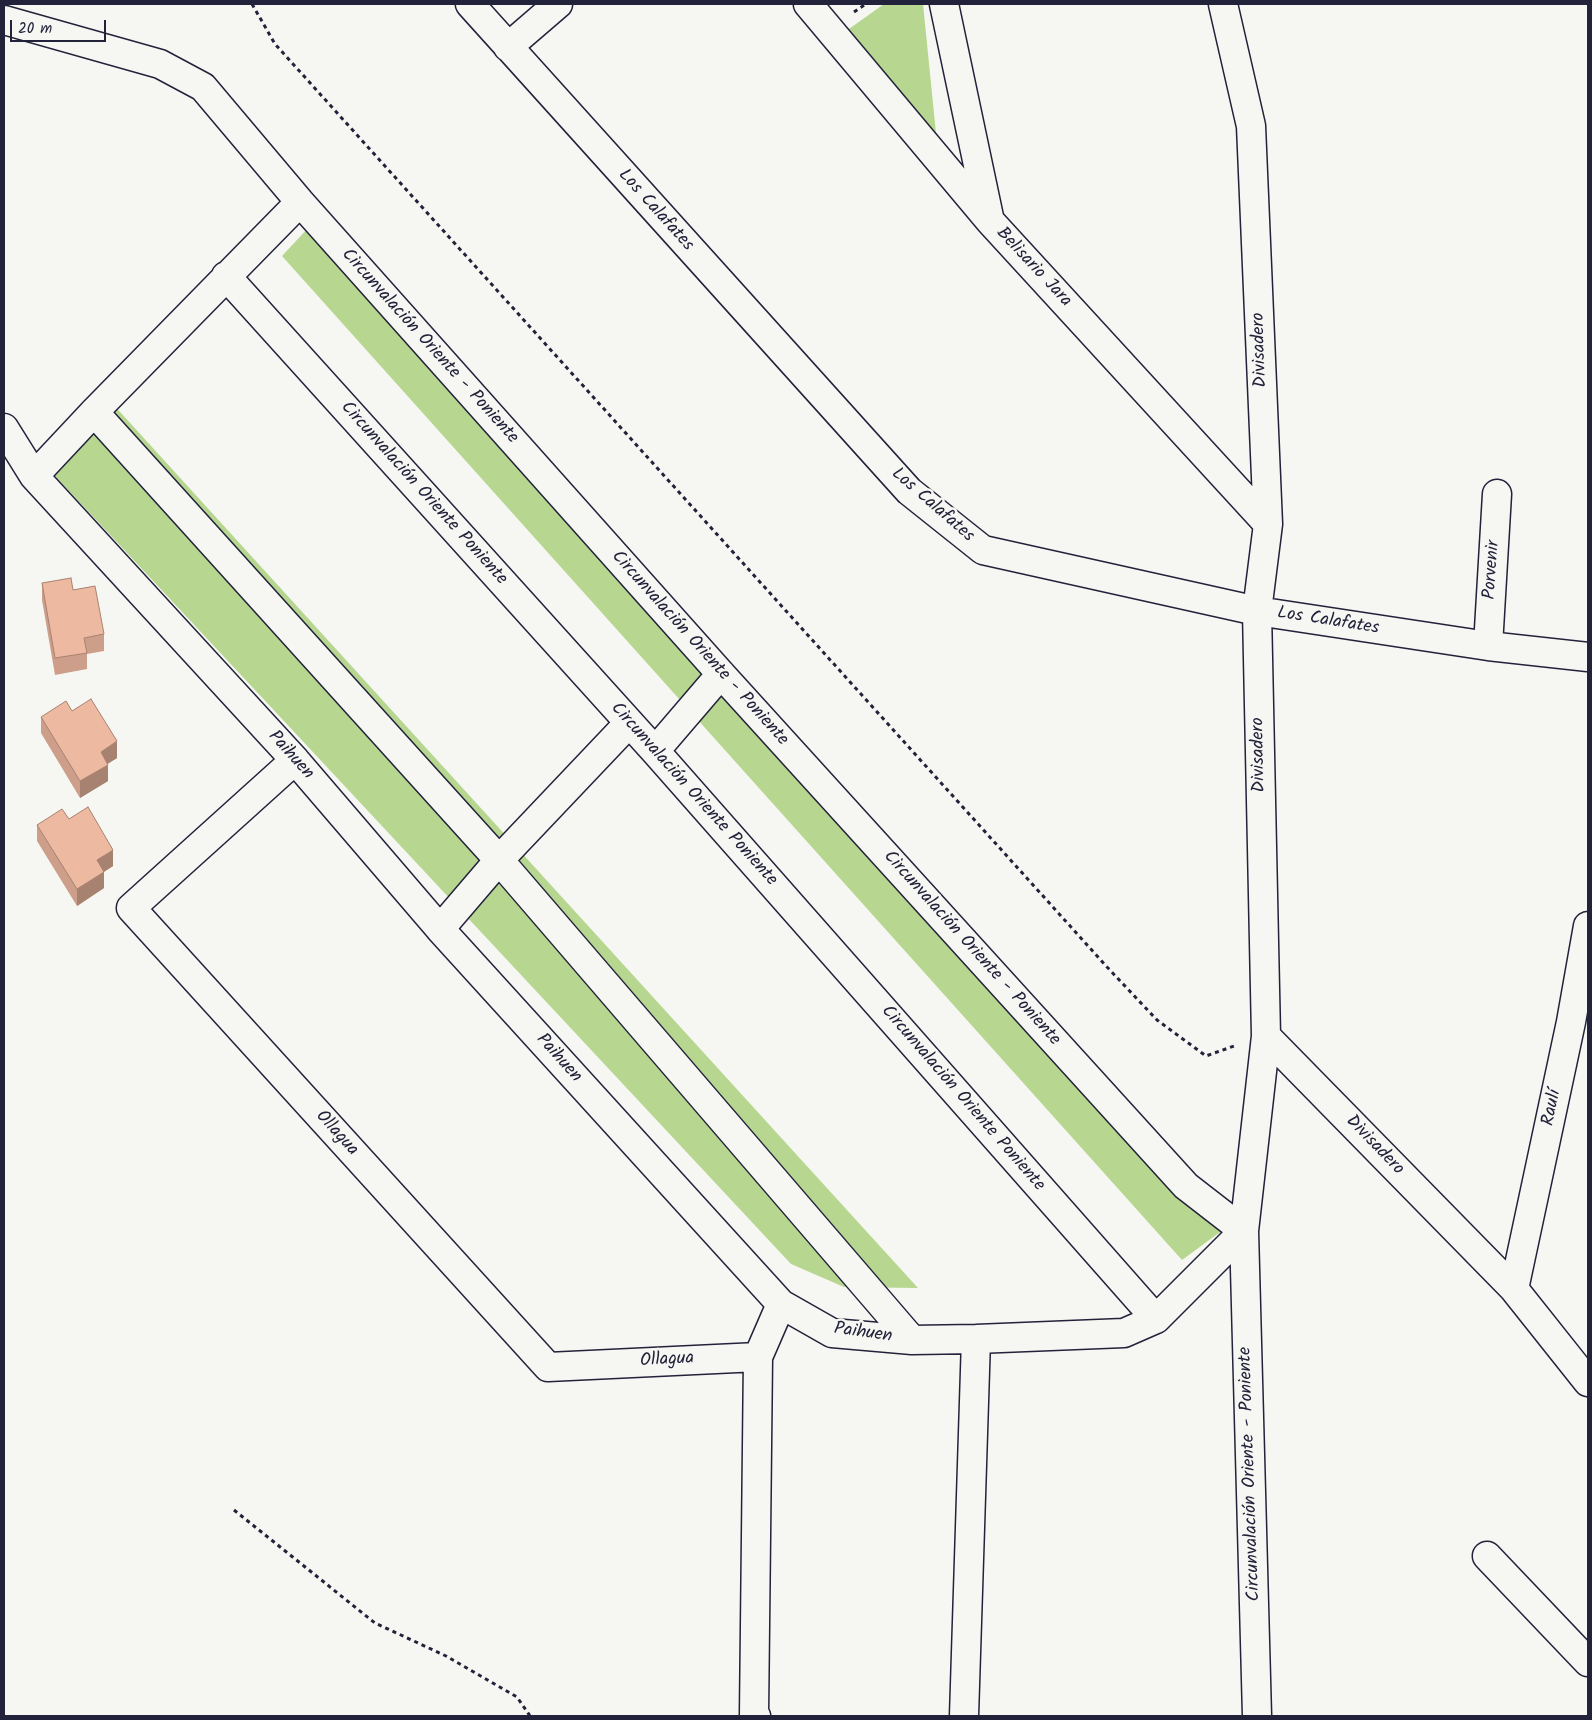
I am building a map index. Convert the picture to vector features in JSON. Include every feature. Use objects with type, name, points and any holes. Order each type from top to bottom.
[{"type":"street","name":"Los Calafates","points":[[470,4],[909,491],[983,550],[1258,611],[1488,646],[1588,657]]},
{"type":"street","points":[[508,47],[558,4]]},
{"type":"street","name":"Belisario Jara","points":[[808,4],[990,221],[1268,524]]},
{"type":"street","points":[[944,4],[990,221]]},
{"type":"street","name":"Divisadero","points":[[1223,4],[1251,126],[1268,524],[1258,611],[1266,1036],[1514,1289],[1588,1382]]},
{"type":"street","name":"Circunvalación Oriente - Poniente","points":[[4,20],[160,64],[203,87],[300,202],[721,674],[1186,1186],[1244,1232]]},
{"type":"street","points":[[34,476],[226,276],[300,202]]},
{"type":"street","name":"Circunvalación Oriente Poniente","points":[[226,276],[655,751],[1156,1319]]},
{"type":"street","points":[[94,412],[499,860],[912,1340]]},
{"type":"street","name":"Paihuen","points":[[4,428],[34,476],[295,760],[440,929],[781,1304],[832,1333],[912,1340],[1124,1333],[1156,1319],[1244,1232]]},
{"type":"street","name":"Porvenir","points":[[1488,646],[1497,494]]},
{"type":"street","points":[[655,751],[721,674]]},
{"type":"street","points":[[440,929],[499,860],[629,723]]},
{"type":"street","name":"Ollagua","points":[[295,760],[131,908],[548,1367],[758,1357]]},
{"type":"street","name":"Raulí","points":[[1514,1289],[1580,1024],[1588,926]]},
{"type":"street","name":"Circunvalación Oriente - Poniente","points":[[1257,1716],[1244,1232],[1266,1036]]},
{"type":"street","points":[[756,1716],[754,1715],[758,1357],[781,1304]]},
{"type":"street","points":[[964,1716],[976,1339]]},
{"type":"street","points":[[1487,1556],[1588,1662]]},
{"type":"path","points":[[252,4],[275,44],[1157,1020],[1206,1056],[1266,1036]]},
{"type":"path","points":[[234,1510],[375,1623],[446,1656],[517,1697],[530,1716]]},
{"type":"green space","points":[[884,4],[923,4],[940,173],[832,41]]},
{"type":"green space","points":[[322,213],[1227,1227],[1182,1260],[282,256]]},
{"type":"green space","points":[[111,402],[918,1288],[844,1287],[791,1264],[43,463]]},
{"type":"building","points":[[71,578],[73,590],[95,586],[104,634],[84,638],[87,653],[55,658],[42,583]]},
{"type":"building","points":[[91,699],[117,741],[101,752],[108,765],[80,781],[41,717],[66,701],[72,711]]},
{"type":"building","points":[[88,807],[113,850],[97,860],[104,872],[77,889],[37,825],[62,809],[69,819]]}]
